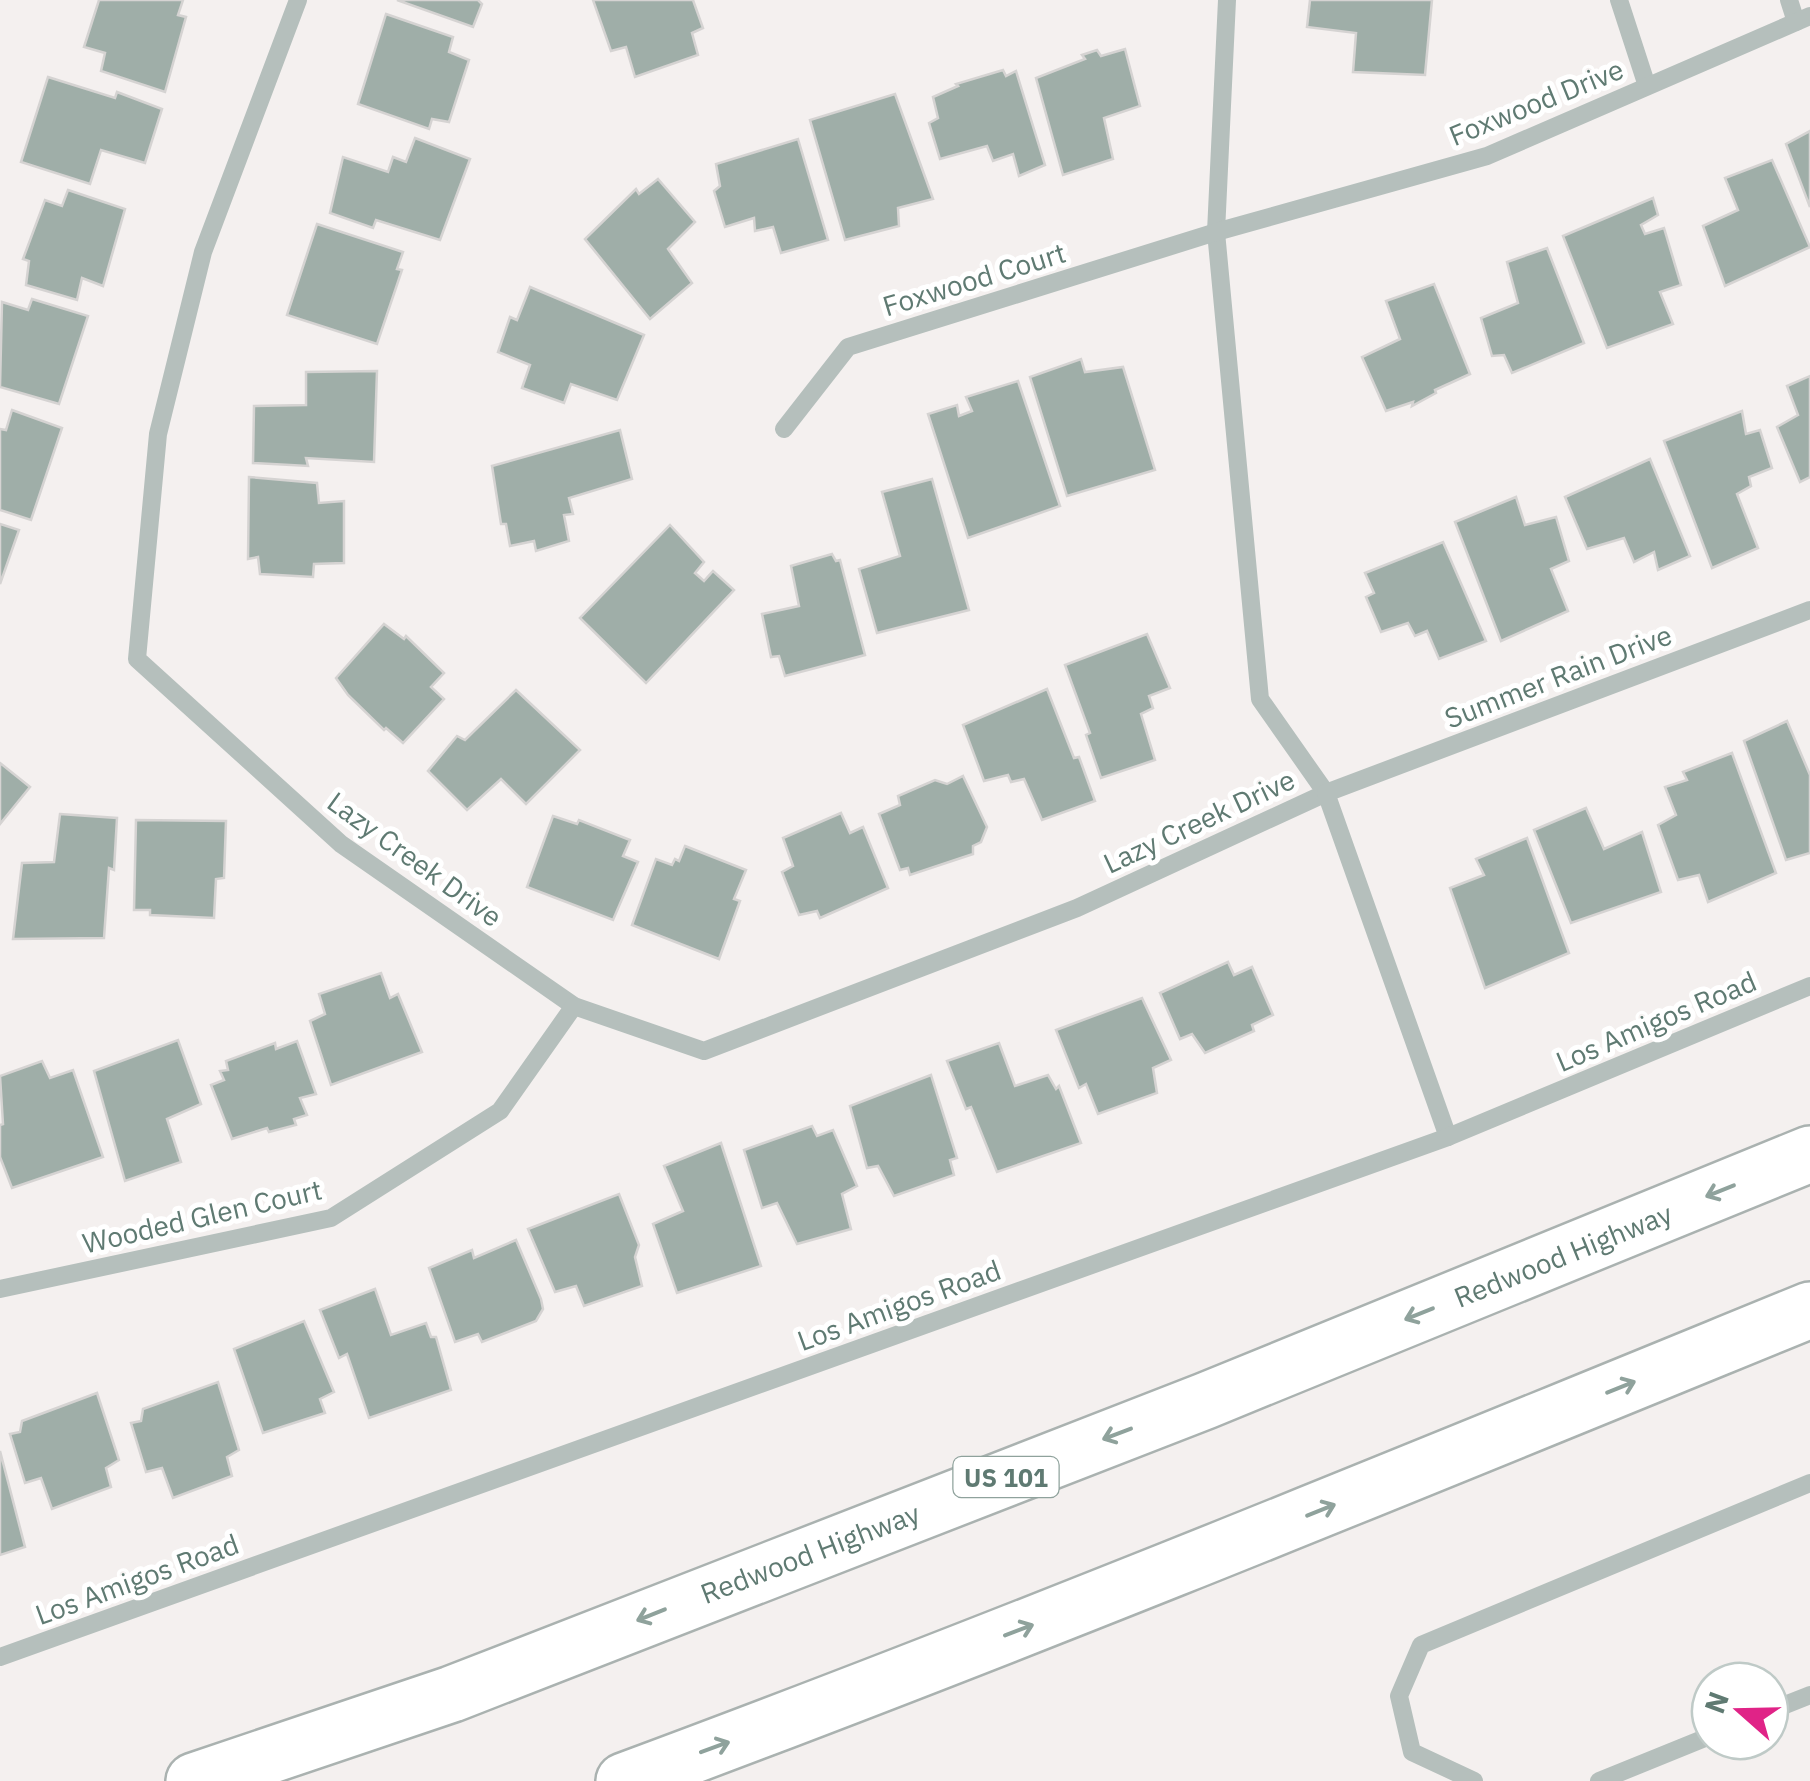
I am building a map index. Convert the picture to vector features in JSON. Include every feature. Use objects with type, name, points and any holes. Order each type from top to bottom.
[{"type":"highway","name":"Redwood Highway","points":[[194,1781],[452,1694],[1204,1400],[1810,1154]]},
{"type":"highway","points":[[624,1781],[1208,1556],[1810,1310]]},
{"type":"street","name":"Lazy Creek Drive","points":[[298,0],[203,252],[158,434],[137,660],[341,844],[574,1006],[704,1051],[1077,908],[1326,793]]},
{"type":"street","name":"Lazy Creek Drive","points":[[1227,0],[1216,232],[1260,699],[1326,793],[1448,1137]]},
{"type":"street","points":[[1619,0],[1647,86]]},
{"type":"street","points":[[1789,0],[1803,19]]},
{"type":"street","name":"Foxwood Drive","points":[[1216,232],[1487,156],[1803,19]]},
{"type":"street","name":"Foxwood Court","points":[[784,428],[848,347],[1216,232]]},
{"type":"street","name":"Summer Rain Drive","points":[[1326,793],[1810,610]]},
{"type":"street","name":"Los Amigos Road","points":[[0,1658],[1448,1137],[1810,986]]},
{"type":"street","name":"Wooded Glen Court","points":[[0,1289],[331,1218],[500,1111],[574,1006]]},
{"type":"street","points":[[1474,1781],[1412,1752],[1399,1696],[1421,1645],[1810,1484]]},
{"type":"street","points":[[1599,1781],[1690,1744]]},
{"type":"building","points":[[99,0],[183,0],[178,15],[186,17],[165,92],[101,71],[105,53],[84,47]]},
{"type":"building","points":[[397,0],[478,0],[482,4],[473,27]]},
{"type":"building","points":[[593,0],[693,0],[703,28],[692,33],[698,55],[635,77],[626,47],[611,51]]},
{"type":"building","points":[[1310,0],[1432,0],[1425,75],[1353,72],[1356,33],[1307,27]]},
{"type":"building","points":[[386,14],[453,37],[449,52],[469,60],[449,122],[432,119],[429,129],[358,104]]},
{"type":"building","points":[[1125,49],[1140,106],[1104,118],[1113,159],[1063,175],[1036,78],[1085,59],[1082,55],[1097,50],[1101,56]]},
{"type":"building","points":[[1003,70],[1006,76],[1016,71],[1045,165],[1019,176],[1013,154],[993,161],[987,146],[940,159],[929,123],[938,118],[933,97],[956,84]]},
{"type":"building","points":[[48,77],[115,98],[117,92],[162,109],[145,163],[101,150],[90,184],[21,162]]},
{"type":"building","points":[[895,94],[933,199],[898,208],[899,226],[845,240],[810,120]]},
{"type":"building","points":[[1810,131],[1810,207],[1786,144]]},
{"type":"building","points":[[415,138],[470,159],[440,240],[376,220],[373,228],[330,213],[343,157],[388,172],[393,157],[406,162]]},
{"type":"building","points":[[798,139],[828,240],[781,253],[773,227],[755,231],[754,218],[725,227],[714,191],[720,186],[716,164]]},
{"type":"building","points":[[1772,160],[1810,247],[1725,286],[1703,226],[1738,210],[1725,178]]},
{"type":"building","points":[[658,179],[695,222],[668,249],[692,283],[650,319],[585,239],[636,189],[639,194]]},
{"type":"building","points":[[68,190],[125,209],[103,286],[82,278],[77,300],[26,285],[29,261],[23,259],[45,200],[62,206]]},
{"type":"building","points":[[1653,198],[1658,215],[1641,225],[1645,234],[1664,228],[1681,285],[1660,292],[1673,324],[1607,348],[1563,236]]},
{"type":"building","points":[[317,224],[403,252],[397,269],[402,270],[377,344],[287,315]]},
{"type":"building","points":[[1547,248],[1584,343],[1512,373],[1504,355],[1492,356],[1481,318],[1518,303],[1507,262]]},
{"type":"building","points":[[1434,284],[1470,374],[1412,406],[1413,402],[1386,411],[1362,357],[1400,339],[1386,301]]},
{"type":"building","points":[[530,287],[644,335],[617,400],[571,384],[564,403],[522,388],[530,365],[498,352],[510,317],[517,320]]},
{"type":"building","points":[[32,299],[88,316],[59,404],[0,387],[2,302],[28,310]]},
{"type":"building","points":[[1081,359],[1085,372],[1123,367],[1155,470],[1067,496],[1030,377]]},
{"type":"building","points":[[377,371],[374,462],[306,458],[308,466],[253,463],[254,406],[306,405],[306,372]]},
{"type":"building","points":[[1810,376],[1810,477],[1800,482],[1777,427],[1798,415],[1787,386]]},
{"type":"building","points":[[1018,381],[1060,506],[968,538],[928,414],[957,405],[959,416],[972,411],[966,397]]},
{"type":"building","points":[[12,410],[62,428],[31,520],[0,510],[0,429],[6,430]]},
{"type":"building","points":[[1742,411],[1746,434],[1760,430],[1772,468],[1749,477],[1751,486],[1737,494],[1758,548],[1712,568],[1664,441]]},
{"type":"building","points":[[620,430],[632,479],[569,498],[573,514],[564,515],[569,541],[536,551],[534,541],[510,546],[506,524],[501,524],[492,466]]},
{"type":"building","points":[[1650,459],[1690,556],[1658,570],[1654,552],[1634,562],[1624,538],[1587,549],[1565,497]]},
{"type":"building","points":[[249,477],[317,483],[319,503],[344,501],[344,563],[314,564],[313,577],[260,574],[258,557],[248,559]]},
{"type":"building","points":[[932,479],[969,610],[877,633],[859,569],[900,556],[882,492]]},
{"type":"building","points":[[1516,497],[1525,525],[1556,517],[1569,561],[1551,569],[1568,611],[1501,641],[1455,522]]},
{"type":"building","points":[[0,524],[19,530],[0,584]]},
{"type":"building","points":[[670,525],[704,562],[695,573],[704,581],[713,571],[734,590],[646,683],[580,618]]},
{"type":"building","points":[[1443,542],[1486,641],[1439,659],[1427,631],[1415,636],[1408,623],[1381,632],[1366,597],[1374,593],[1365,573]]},
{"type":"building","points":[[832,554],[836,561],[840,560],[865,655],[785,676],[779,656],[771,657],[762,614],[799,606],[791,566]]},
{"type":"building","points":[[384,624],[404,639],[406,636],[444,673],[431,687],[444,699],[403,743],[384,730],[336,678]]},
{"type":"building","points":[[1147,634],[1170,688],[1149,696],[1153,708],[1141,714],[1155,760],[1101,778],[1086,735],[1090,733],[1065,665]]},
{"type":"building","points":[[1047,689],[1095,801],[1042,820],[1024,779],[1011,782],[1008,775],[984,781],[963,725]]},
{"type":"building","points":[[516,690],[580,750],[526,804],[501,779],[467,810],[428,771],[457,736],[465,740]]},
{"type":"building","points":[[1787,721],[1810,775],[1810,853],[1786,860],[1744,741]]},
{"type":"building","points":[[1732,753],[1776,873],[1708,902],[1699,875],[1678,880],[1658,825],[1676,815],[1665,787],[1687,780],[1683,772]]},
{"type":"building","points":[[0,763],[30,787],[0,824]]},
{"type":"building","points":[[963,776],[987,827],[981,842],[973,846],[973,854],[910,875],[908,868],[900,870],[879,814],[900,805],[898,796],[935,780],[947,784]]},
{"type":"building","points":[[1586,808],[1604,849],[1642,832],[1661,892],[1571,923],[1534,830]]},
{"type":"building","points":[[841,813],[850,833],[863,827],[888,888],[820,918],[817,911],[799,915],[782,872],[793,866],[783,838]]},
{"type":"building","points":[[60,814],[117,818],[104,938],[13,939],[22,863],[54,862]]},
{"type":"building","points":[[553,816],[577,824],[579,820],[630,840],[623,856],[638,862],[613,920],[527,887]]},
{"type":"building","points":[[136,820],[226,821],[224,878],[216,879],[214,918],[150,915],[150,910],[134,910]]},
{"type":"building","points":[[1527,838],[1569,953],[1485,988],[1450,888],[1484,875],[1476,859]]},
{"type":"building","points":[[685,846],[746,870],[734,899],[740,901],[719,959],[632,925],[656,859],[672,865],[675,859],[679,861]]},
{"type":"building","points":[[1228,962],[1234,975],[1252,967],[1273,1015],[1252,1025],[1254,1031],[1205,1053],[1192,1034],[1180,1039],[1160,993]]},
{"type":"building","points":[[381,973],[390,998],[398,994],[422,1052],[331,1085],[310,1021],[325,1014],[319,994]]},
{"type":"building","points":[[1142,998],[1171,1060],[1153,1068],[1157,1093],[1098,1114],[1086,1084],[1079,1088],[1056,1030]]},
{"type":"building","points":[[178,1040],[201,1104],[167,1119],[181,1162],[125,1181],[94,1071]]},
{"type":"building","points":[[297,1041],[316,1094],[300,1098],[307,1115],[294,1119],[296,1125],[269,1132],[267,1128],[232,1139],[211,1085],[224,1080],[220,1071],[228,1070],[226,1061],[275,1043],[276,1049]]},
{"type":"building","points":[[999,1043],[1015,1086],[1048,1075],[1056,1089],[1059,1086],[1081,1143],[997,1172],[947,1061]]},
{"type":"building","points":[[42,1061],[50,1078],[73,1070],[103,1157],[12,1188],[0,1157],[0,1076]]},
{"type":"building","points":[[931,1075],[957,1158],[950,1160],[954,1175],[894,1196],[878,1166],[867,1168],[850,1106]]},
{"type":"building","points":[[812,1126],[817,1136],[833,1130],[857,1186],[842,1194],[851,1229],[797,1244],[777,1203],[762,1208],[744,1150]]},
{"type":"building","points":[[721,1143],[761,1266],[677,1293],[653,1224],[683,1211],[664,1166]]},
{"type":"building","points":[[619,1194],[639,1245],[635,1257],[642,1286],[584,1306],[576,1286],[555,1292],[528,1229]]},
{"type":"building","points":[[516,1240],[541,1299],[543,1309],[536,1321],[482,1342],[478,1334],[455,1342],[429,1268],[472,1250],[474,1258]]},
{"type":"building","points":[[375,1289],[391,1335],[426,1323],[431,1337],[436,1337],[451,1390],[369,1418],[347,1354],[339,1358],[320,1310]]},
{"type":"building","points":[[304,1321],[334,1392],[320,1399],[325,1413],[263,1433],[234,1349]]},
{"type":"building","points":[[218,1382],[239,1450],[227,1457],[232,1476],[173,1498],[162,1468],[146,1472],[131,1423],[141,1421],[143,1409]]},
{"type":"building","points":[[97,1393],[119,1460],[106,1468],[111,1487],[52,1509],[41,1478],[25,1483],[10,1434],[20,1432],[22,1421]]},
{"type":"building","points":[[0,1451],[25,1547],[0,1555]]}]
